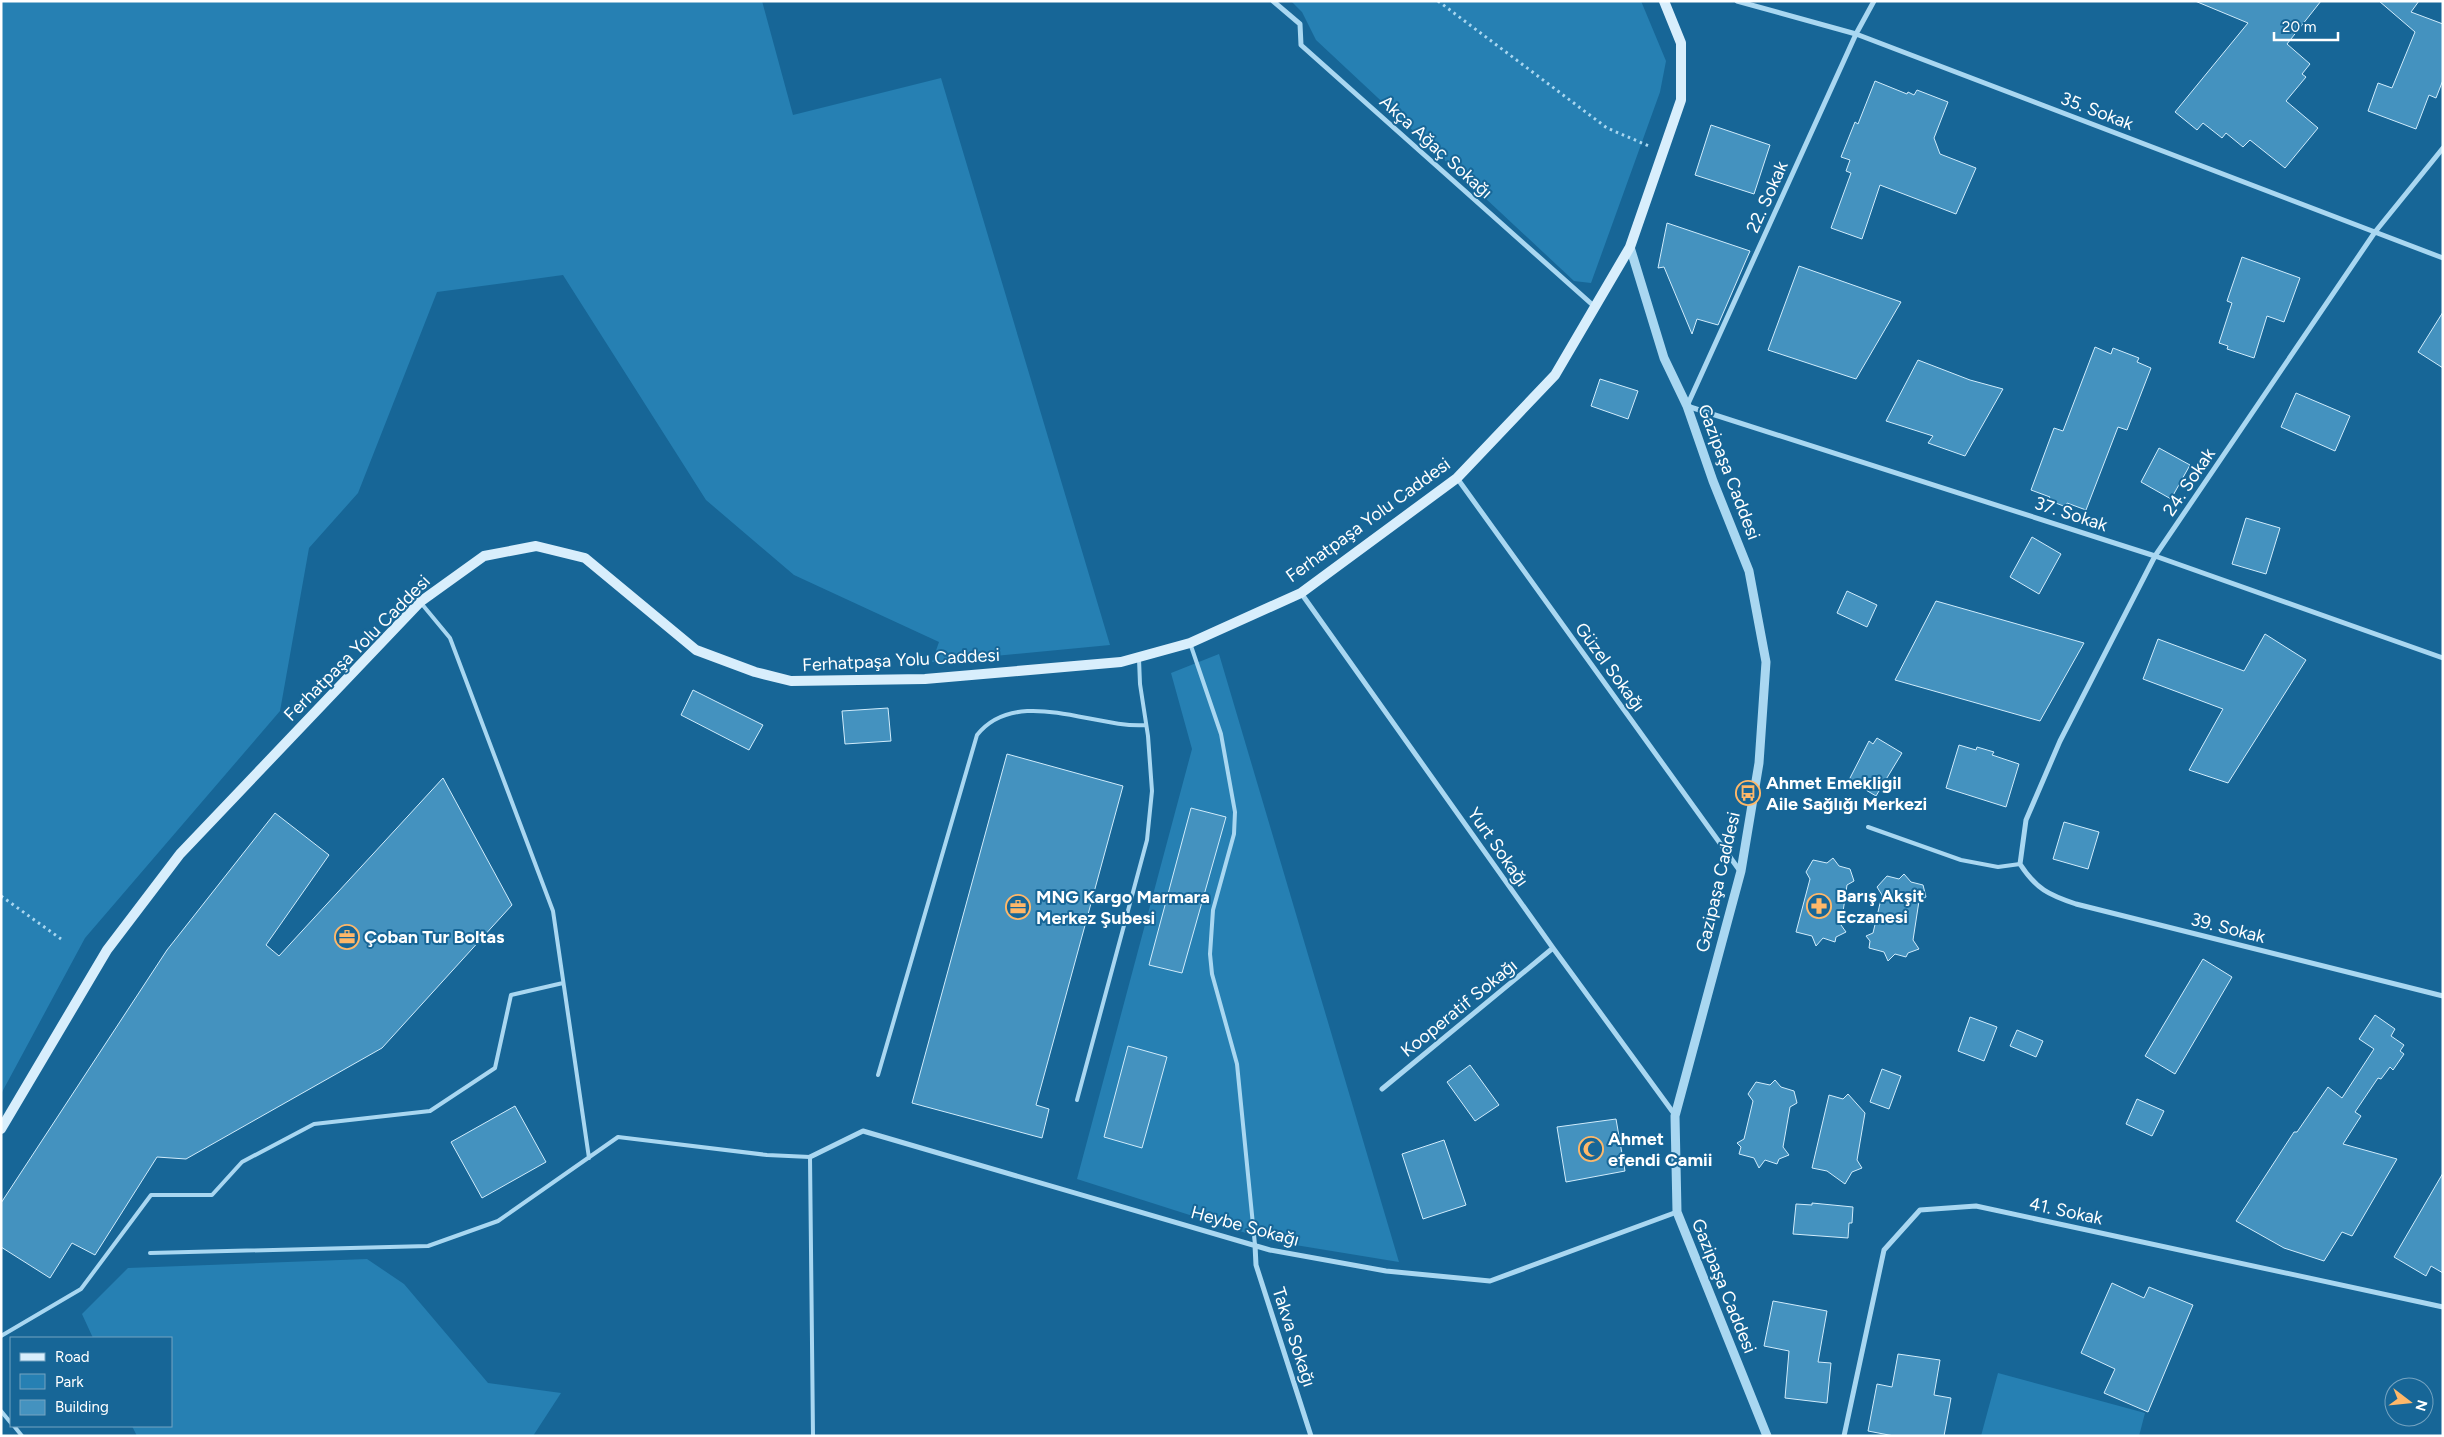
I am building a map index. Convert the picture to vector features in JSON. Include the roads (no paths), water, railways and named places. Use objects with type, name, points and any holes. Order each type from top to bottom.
[{"type":"main road","name":"Ferhatpaşa Yolu Caddesi","points":[[1,1129],[107,950],[180,854],[420,602],[484,556],[536,546],[585,558],[696,650],[755,672],[792,682],[925,679],[1120,662],[1190,643],[1301,592],[1457,478],[1555,375],[1630,247],[1681,100],[1681,43],[1664,1]]},
{"type":"street","name":"Akça Ağaç Sokağı","points":[[1273,1],[1300,24],[1301,45],[1595,307]]},
{"type":"street","name":"35. Sokak","points":[[1737,1],[1856,34],[2443,258]]},
{"type":"street","name":"22. Sokak","points":[[1687,406],[1856,34],[1874,1]]},
{"type":"street","name":"24. Sokak","points":[[2020,864],[2026,820],[2060,741],[2155,556],[2375,232],[2443,148]]},
{"type":"street","name":"Gazipaşa Caddesi","points":[[1630,247],[1664,358],[1687,406],[1713,481],[1749,571],[1766,662],[1760,763],[1741,871],[1675,1116],[1676,1212],[1768,1436]]},
{"type":"street","name":"37. Sokak","points":[[1687,406],[2155,556],[2443,658]]},
{"type":"street","name":"Güzel Sokağı","points":[[1457,478],[1741,871]]},
{"type":"street","name":"Yurt Sokağı","points":[[1301,592],[1553,948],[1675,1116]]},
{"type":"street","name":"39. Sokak","points":[[2020,864],[2038,888],[2052,896],[2076,904],[2443,996]]},
{"type":"street","name":"Kooperatif Sokağı","points":[[1382,1089],[1553,948]]},
{"type":"street","name":"Heybe Sokağı","points":[[810,1157],[863,1131],[1270,1250],[1386,1271],[1490,1281],[1676,1212]]},
{"type":"street","name":"41. Sokak","points":[[1844,1436],[1884,1250],[1920,1210],[1976,1206],[2443,1307]]},
{"type":"street","name":"Takva Sokağı","points":[[1255,1245],[1256,1265],[1311,1436]]},
{"type":"lane","points":[[420,602],[450,638],[553,911],[589,1158]]},
{"type":"lane","points":[[1190,643],[1221,734],[1235,812],[1234,834],[1213,910],[1210,954],[1212,974],[1237,1064],[1255,1245]]},
{"type":"lane","points":[[1077,1100],[1147,840],[1152,791],[1138,657]]},
{"type":"lane","points":[[878,1075],[977,735],[993,720],[1026,710],[1048,712],[1122,726],[1146,725]]},
{"type":"lane","points":[[1868,827],[1961,860],[1998,867],[2020,864]]},
{"type":"lane","points":[[1,1336],[81,1289],[151,1195],[212,1195],[242,1162],[314,1124],[430,1111],[495,1068],[511,995],[563,983]]},
{"type":"lane","points":[[150,1252],[428,1246],[498,1221],[618,1137],[767,1155],[810,1157],[812,1436]]},
{"type":"lane","points":[[1,1411],[10,1422]]},
{"type":"place","name":"Ahmet Emekligil Aile Sağlığı Merkezi","points":[[1748,793]]},
{"type":"place","name":"Barış Akşit Eczanesi","points":[[1819,906]]},
{"type":"place","name":"MNG Kargo Marmara Merkez Şubesi","points":[[1018,907]]},
{"type":"place","name":"Çoban Tur Boltas","points":[[347,937]]},
{"type":"place","name":"Ahmet efendi Camii","points":[[1591,1149]]}]
